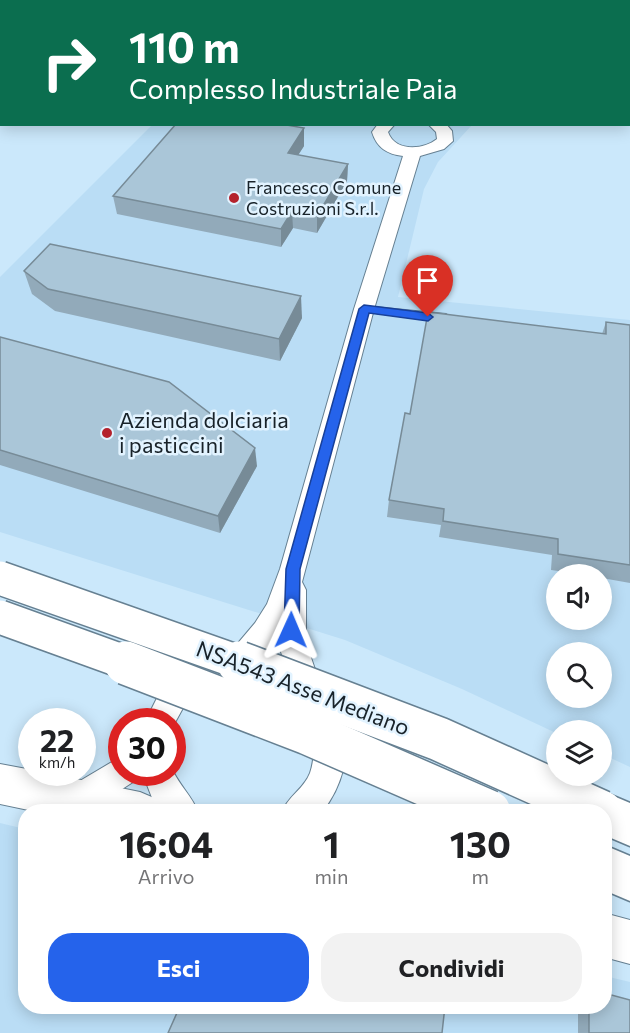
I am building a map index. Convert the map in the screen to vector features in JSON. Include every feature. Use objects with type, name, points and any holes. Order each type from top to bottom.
[{"type":"highway","name":"NSA543 Asse Mediano","points":[[0,578],[282,678],[440,739],[585,804]]},
{"type":"highway","name":"NSA543 Asse Mediano","points":[[0,617],[266,715],[424,781],[472,804]]},
{"type":"highway","name":"NSA543 Asse Mediano","points":[[612,816],[630,825]]},
{"type":"highway","points":[[612,871],[630,879]]},
{"type":"street","points":[[380,126],[385,143],[392,148],[413,152],[433,150],[445,141],[444,130],[439,126]]},
{"type":"street","points":[[241,661],[265,632],[279,609],[293,569],[364,309],[413,152]]},
{"type":"street","points":[[293,569],[292,644],[304,681]]},
{"type":"street","points":[[165,708],[181,687],[204,671],[229,662],[256,660],[282,667],[304,681],[321,700],[331,726],[332,754],[324,797]]},
{"type":"street","points":[[80,799],[108,780]]},
{"type":"street","points":[[0,784],[103,804]]},
{"type":"street","points":[[163,786],[175,804]]},
{"type":"street","points":[[612,937],[630,942]]},
{"type":"lane","points":[[364,309],[463,320]]},
{"type":"shaded area","points":[[151,126],[471,126],[438,162],[424,189],[398,297],[630,320],[630,767],[612,759],[612,720],[546,720],[546,728],[462,689],[345,640],[0,532],[0,277]]},
{"type":"shaded area","points":[[0,823],[18,827],[18,1014],[179,1014],[171,1033],[0,1033]]},
{"type":"shaded area","points":[[612,978],[630,982],[630,1033],[176,1033],[184,1014],[612,1014]]},
{"type":"building","name":"Francesco Comune Costruzioni S.r.l.","points":[[174,126],[292,126],[304,128],[288,153],[348,164],[317,216],[292,211],[281,229],[113,196]]},
{"type":"building","points":[[50,244],[301,296],[279,339],[48,289],[24,271]]},
{"type":"building","points":[[428,312],[606,334],[606,322],[630,325],[630,565],[558,554],[558,539],[443,521],[444,509],[389,500],[405,413],[410,414]]},
{"type":"building","name":"Azienda dolciaria i pasticcini","points":[[0,337],[169,382],[255,448],[218,516],[0,450]]},
{"type":"building","points":[[612,995],[630,1000],[630,1033],[589,1033],[589,1014],[612,1014]]},
{"type":"building","points":[[176,1014],[444,1014],[442,1033],[168,1033]]},
{"type":"place","name":"Francesco Comune Costruzioni S.r.l.","points":[[234,198]]},
{"type":"place","name":"Azienda dolciaria i pasticcini","points":[[107,433]]},
{"type":"route","points":[[291,630],[293,569],[364,309],[428,317]]}]
